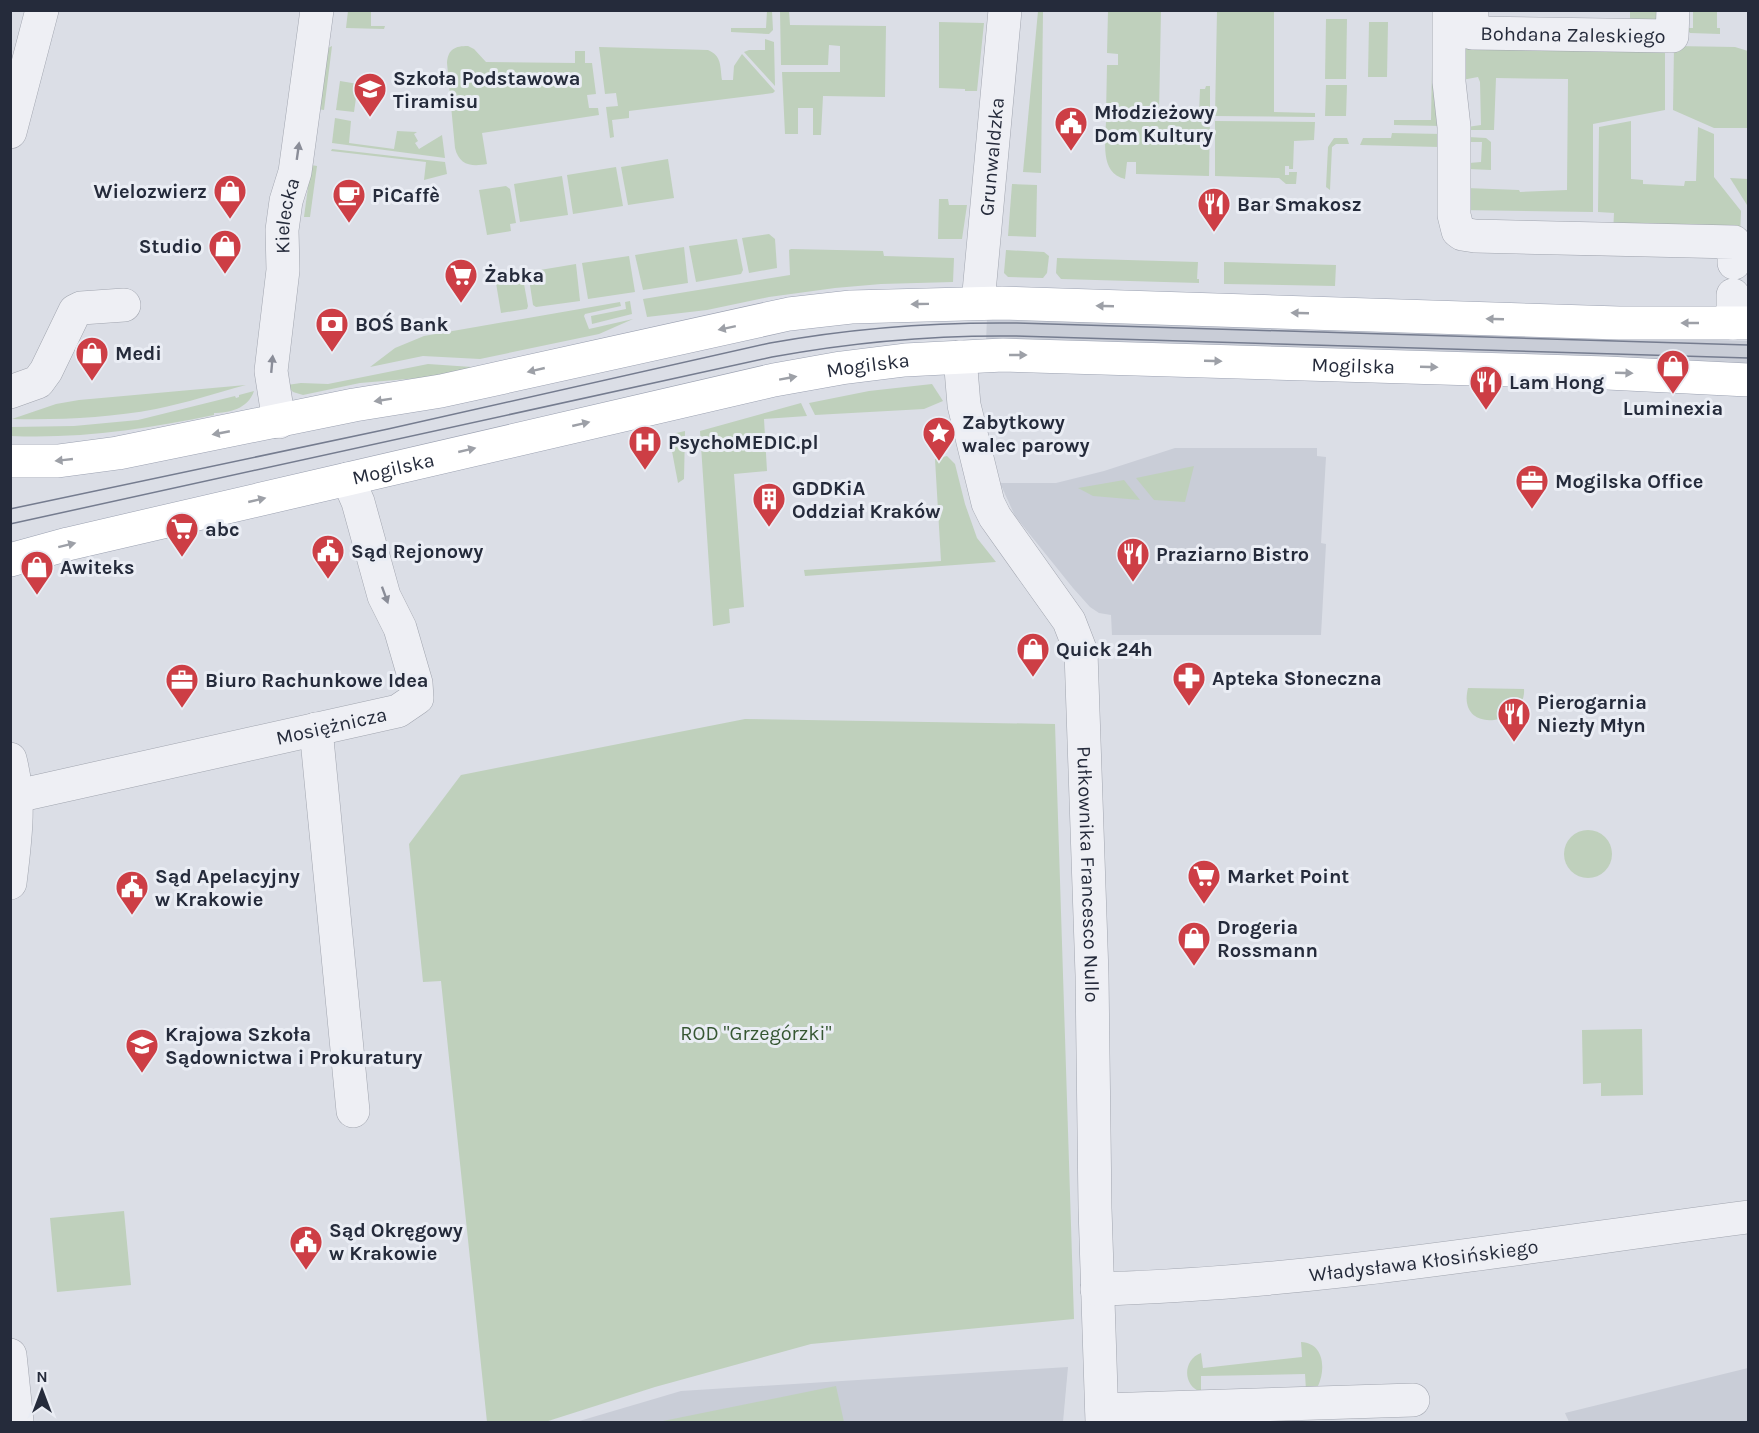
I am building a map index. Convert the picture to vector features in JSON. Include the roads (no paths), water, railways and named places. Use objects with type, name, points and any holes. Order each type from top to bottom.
[{"type":"main road","points":[[10,461],[58,461],[88,457],[279,422],[354,405],[441,391],[789,314],[851,307],[978,303],[1619,323],[1738,313]]},
{"type":"main road","name":"Mogilska","points":[[10,560],[68,544],[774,380],[905,360],[1026,356],[1135,358],[1640,374],[1749,380]]},
{"type":"street","points":[[13,114],[42,10]]},
{"type":"street","name":"Kielecka","points":[[279,422],[271,371],[283,270],[282,230],[286,201],[295,172],[316,10]]},
{"type":"street","name":"Grunwaldzka","points":[[978,303],[1005,10]]},
{"type":"street","points":[[1449,10],[1449,82],[1454,126],[1454,215],[1458,231],[1475,236],[1734,242],[1734,263]]},
{"type":"street","name":"Bohdana Zaleskiego","points":[[1472,10],[1472,33],[1670,36],[1672,36],[1672,10]]},
{"type":"street","points":[[10,392],[38,382],[46,371],[75,311],[81,308],[124,305]]},
{"type":"street","name":"Pułkownika Francesco Nullo","points":[[960,357],[964,405],[988,503],[995,517],[1069,621],[1081,652],[1092,986],[1097,1288],[1102,1416]]},
{"type":"street","name":"Mosiężnicza","points":[[17,795],[399,711],[417,698],[416,683],[400,628],[384,596],[358,502],[348,479]]},
{"type":"street","points":[[316,729],[353,1111]]},
{"type":"street","points":[[10,759],[17,795],[10,883]]},
{"type":"street","name":"Władysława Kłosińskiego","points":[[1097,1288],[1223,1284],[1282,1278],[1749,1217]]},
{"type":"street","points":[[10,1355],[17,1422]]},
{"type":"street","points":[[1102,1416],[1306,1413],[1413,1400]]},
{"type":"tram line","points":[[10,509],[388,429],[770,343],[862,330],[924,325],[1017,323],[1748,345]]},
{"type":"tram line","points":[[10,524],[772,357],[894,340],[1016,336],[1748,358]]},
{"type":"place","name":"Szkoła Podstawowa Tiramisu","points":[[370,118]]},
{"type":"place","name":"Młodzieżowy Dom Kultury","points":[[1071,152]]},
{"type":"place","name":"Wielozwierz","points":[[230,220]]},
{"type":"place","name":"PiCaffè","points":[[349,224]]},
{"type":"place","name":"Bar Smakosz","points":[[1214,233]]},
{"type":"place","name":"Studio","points":[[225,275]]},
{"type":"place","name":"Żabka","points":[[461,304]]},
{"type":"place","name":"BOŚ Bank","points":[[332,353]]},
{"type":"place","name":"Medi","points":[[92,382]]},
{"type":"place","name":"Luminexia","points":[[1673,395]]},
{"type":"place","name":"Lam Hong","points":[[1486,411]]},
{"type":"place","name":"Zabytkowy walec parowy","points":[[939,462]]},
{"type":"place","name":"PsychoMEDIC.pl","points":[[645,471]]},
{"type":"place","name":"Mogilska Office","points":[[1532,510]]},
{"type":"place","name":"GDDKiA Oddział Kraków","points":[[769,528]]},
{"type":"place","name":"abc","points":[[182,558]]},
{"type":"place","name":"Sąd Rejonowy","points":[[328,580]]},
{"type":"place","name":"Praziarno Bistro","points":[[1133,583]]},
{"type":"place","name":"Awiteks","points":[[37,596]]},
{"type":"place","name":"Quick 24h","points":[[1033,678]]},
{"type":"place","name":"Apteka Słoneczna","points":[[1189,707]]},
{"type":"place","name":"Biuro Rachunkowe Idea","points":[[182,709]]},
{"type":"place","name":"Pierogarnia Niezły Młyn","points":[[1514,743]]},
{"type":"place","name":"Market Point","points":[[1204,905]]},
{"type":"place","name":"Sąd Apelacyjny w Krakowie","points":[[132,916]]},
{"type":"place","name":"Drogeria Rossmann","points":[[1194,967]]},
{"type":"place","name":"Krajowa Szkoła Sądownictwa i Prokuratury","points":[[142,1074]]},
{"type":"place","name":"Sąd Okręgowy w Krakowie","points":[[306,1271]]},
{"type":"park label","name":"ROD \"Grzegórzki\"","points":[[756,1033]]}]
